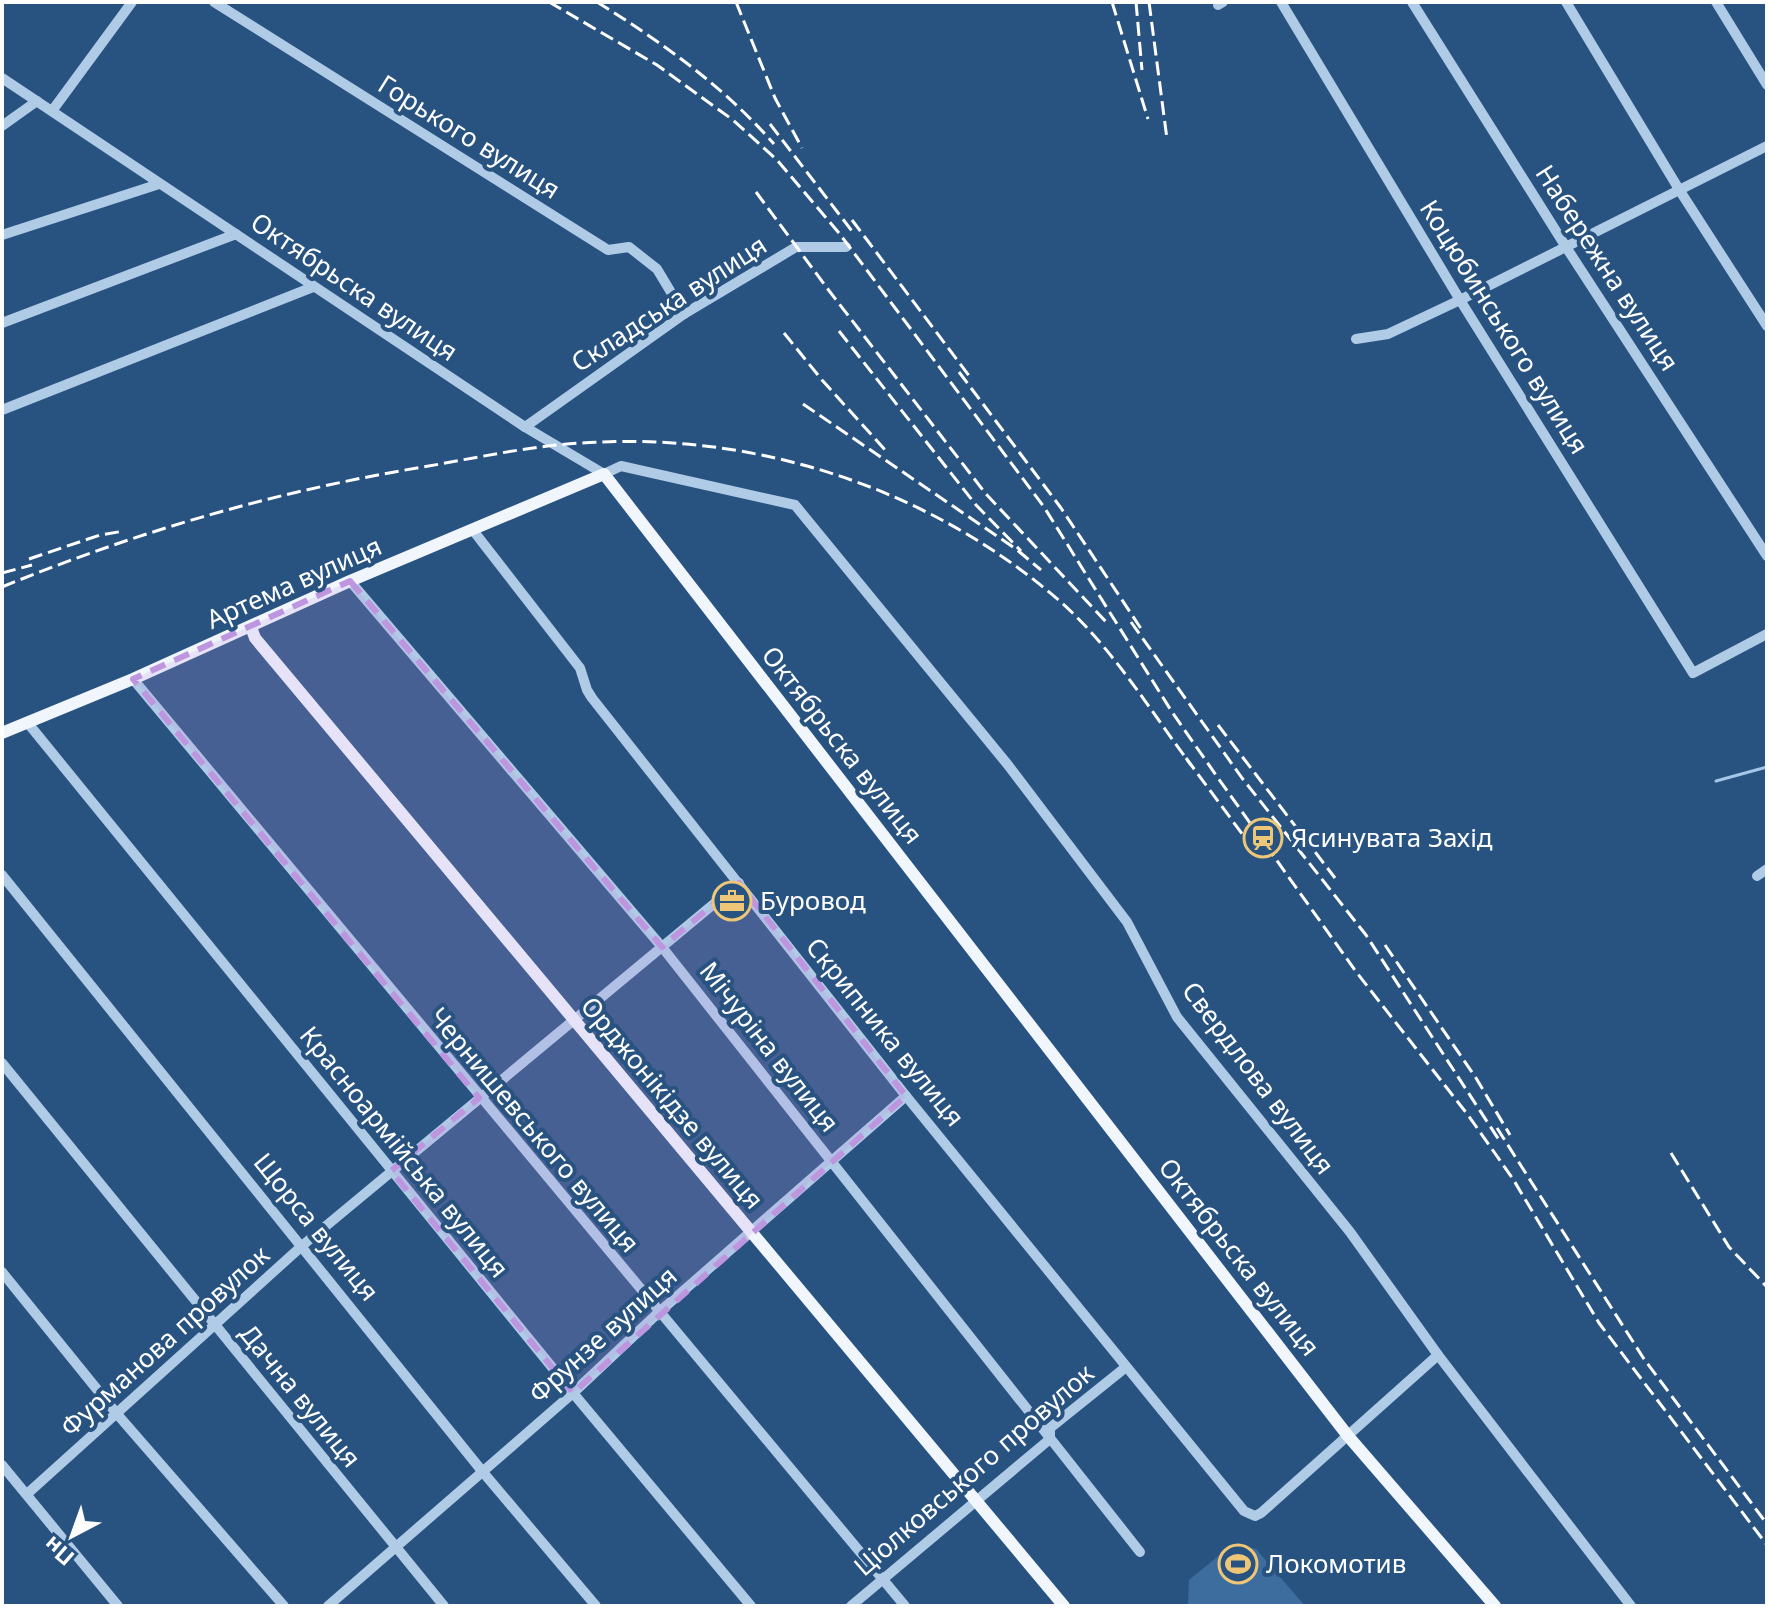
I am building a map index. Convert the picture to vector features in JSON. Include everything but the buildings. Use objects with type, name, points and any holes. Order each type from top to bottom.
[{"type":"main road","name":"Артема вулиця","points":[[2,733],[604,474]]},
{"type":"main road","name":"Октябрьска вулиця","points":[[604,474],[1348,1436],[1495,1606]]},
{"type":"main road","name":"Орджонікідзе вулиця","points":[[251,627],[255,638],[1064,1606]]},
{"type":"street","points":[[52,111],[132,2]]},
{"type":"street","name":"Горького вулиця","points":[[214,2],[608,250],[629,247],[657,269],[684,314]]},
{"type":"street","name":"Коцюбинського вулиця","points":[[1281,2],[1460,300],[1693,673],[1767,634]]},
{"type":"street","name":"Набережна вулиця","points":[[1412,2],[1566,247],[1767,556]]},
{"type":"street","points":[[1566,2],[1680,191],[1767,326]]},
{"type":"street","points":[[1716,2],[1767,85]]},
{"type":"street","name":"Октябрьска вулиця","points":[[2,78],[525,427],[604,474]]},
{"type":"street","points":[[2,126],[37,101]]},
{"type":"street","points":[[1356,339],[1388,334],[1767,146]]},
{"type":"street","points":[[2,235],[159,184]]},
{"type":"street","points":[[2,323],[236,234]]},
{"type":"street","name":"Складська вулиця","points":[[525,427],[684,314],[796,247],[846,247]]},
{"type":"street","points":[[2,410],[313,287]]},
{"type":"street","name":"Свердлова вулиця","points":[[604,474],[621,466],[795,505],[1008,765],[1127,922],[1177,1017],[1350,1232],[1438,1355],[1631,1606]]},
{"type":"street","name":"Скрипника вулиця","points":[[472,529],[580,668],[592,698],[906,1096],[1238,1506],[1255,1516],[1261,1513],[1348,1436]]},
{"type":"street","name":"Мічуріна вулиця","points":[[350,581],[662,947],[1140,1552]]},
{"type":"street","name":"Чернишевського вулиця","points":[[133,679],[905,1606]]},
{"type":"street","name":"Красноармійська вулиця","points":[[27,722],[391,1171],[751,1606]]},
{"type":"street","points":[[1757,876],[1767,869]]},
{"type":"street","name":"Щорса вулиця","points":[[2,875],[482,1471],[596,1606]]},
{"type":"street","name":"Фурманова провулок","points":[[27,1494],[303,1245],[739,883]]},
{"type":"street","name":"Дачна вулиця","points":[[2,1063],[444,1606]]},
{"type":"street","name":"Фрунзе вулиця","points":[[328,1606],[906,1096]]},
{"type":"street","points":[[2,1272],[117,1414],[284,1606]]},
{"type":"street","points":[[1348,1436],[1438,1355]]},
{"type":"street","name":"Ціолковського провулок","points":[[851,1606],[1050,1439],[1050,1428],[1126,1367]]},
{"type":"street","points":[[2,1465],[118,1606]]},
{"type":"highlighted area","points":[[350,581],[662,947],[739,883],[906,1096],[573,1393],[391,1171],[479,1098],[133,679]]},
{"type":"shaded area","name":"Локомотив","points":[[1233,1544],[1256,1549],[1305,1606],[1188,1606],[1189,1580]]},
{"type":"waterway","points":[[1716,781],[1767,767]]},
{"type":"railway","points":[[549,2],[657,65],[733,120],[777,160],[839,233],[1044,507],[1172,712],[1357,973],[1468,1115],[1513,1179],[1599,1323],[1767,1545]]},
{"type":"railway","points":[[597,2],[713,84],[774,144]]},
{"type":"railway","points":[[736,2],[775,98],[802,148]]},
{"type":"railway","points":[[1112,2],[1148,119]]},
{"type":"railway","points":[[1136,2],[1142,70]]},
{"type":"railway","points":[[1149,2],[1167,139]]},
{"type":"railway","points":[[770,124],[855,235]]},
{"type":"railway","points":[[756,192],[986,494],[1109,625]]},
{"type":"railway","points":[[852,220],[970,377]]},
{"type":"railway","points":[[839,331],[976,505],[1021,551]]},
{"type":"railway","points":[[784,333],[887,452]]},
{"type":"railway","points":[[959,372],[1061,508],[1142,630]]},
{"type":"railway","points":[[803,404],[1016,549],[1041,570]]},
{"type":"railway","points":[[2,587],[103,549],[206,516],[364,478],[500,453],[582,443],[647,442],[712,447],[775,458],[838,475],[898,499],[956,528],[1011,563],[1062,603],[1098,640],[1191,765]]},
{"type":"railway","points":[[29,559],[100,535],[124,531]]},
{"type":"railway","points":[[2,573],[32,565]]},
{"type":"railway","points":[[1131,622],[1242,778],[1366,935],[1499,1140]]},
{"type":"railway","points":[[1218,725],[1335,878]]},
{"type":"railway","points":[[1186,758],[1243,835]]},
{"type":"railway","points":[[1385,945],[1476,1078],[1510,1135]]},
{"type":"railway","points":[[1497,1128],[1644,1359],[1767,1524]]},
{"type":"railway","points":[[1671,1153],[1729,1247],[1767,1287]]},
{"type":"place","name":"Ясинувата Захід","points":[[1263,838]]},
{"type":"place","name":"Буровод","points":[[732,901]]},
{"type":"place","name":"Локомотив","points":[[1238,1564]]}]
